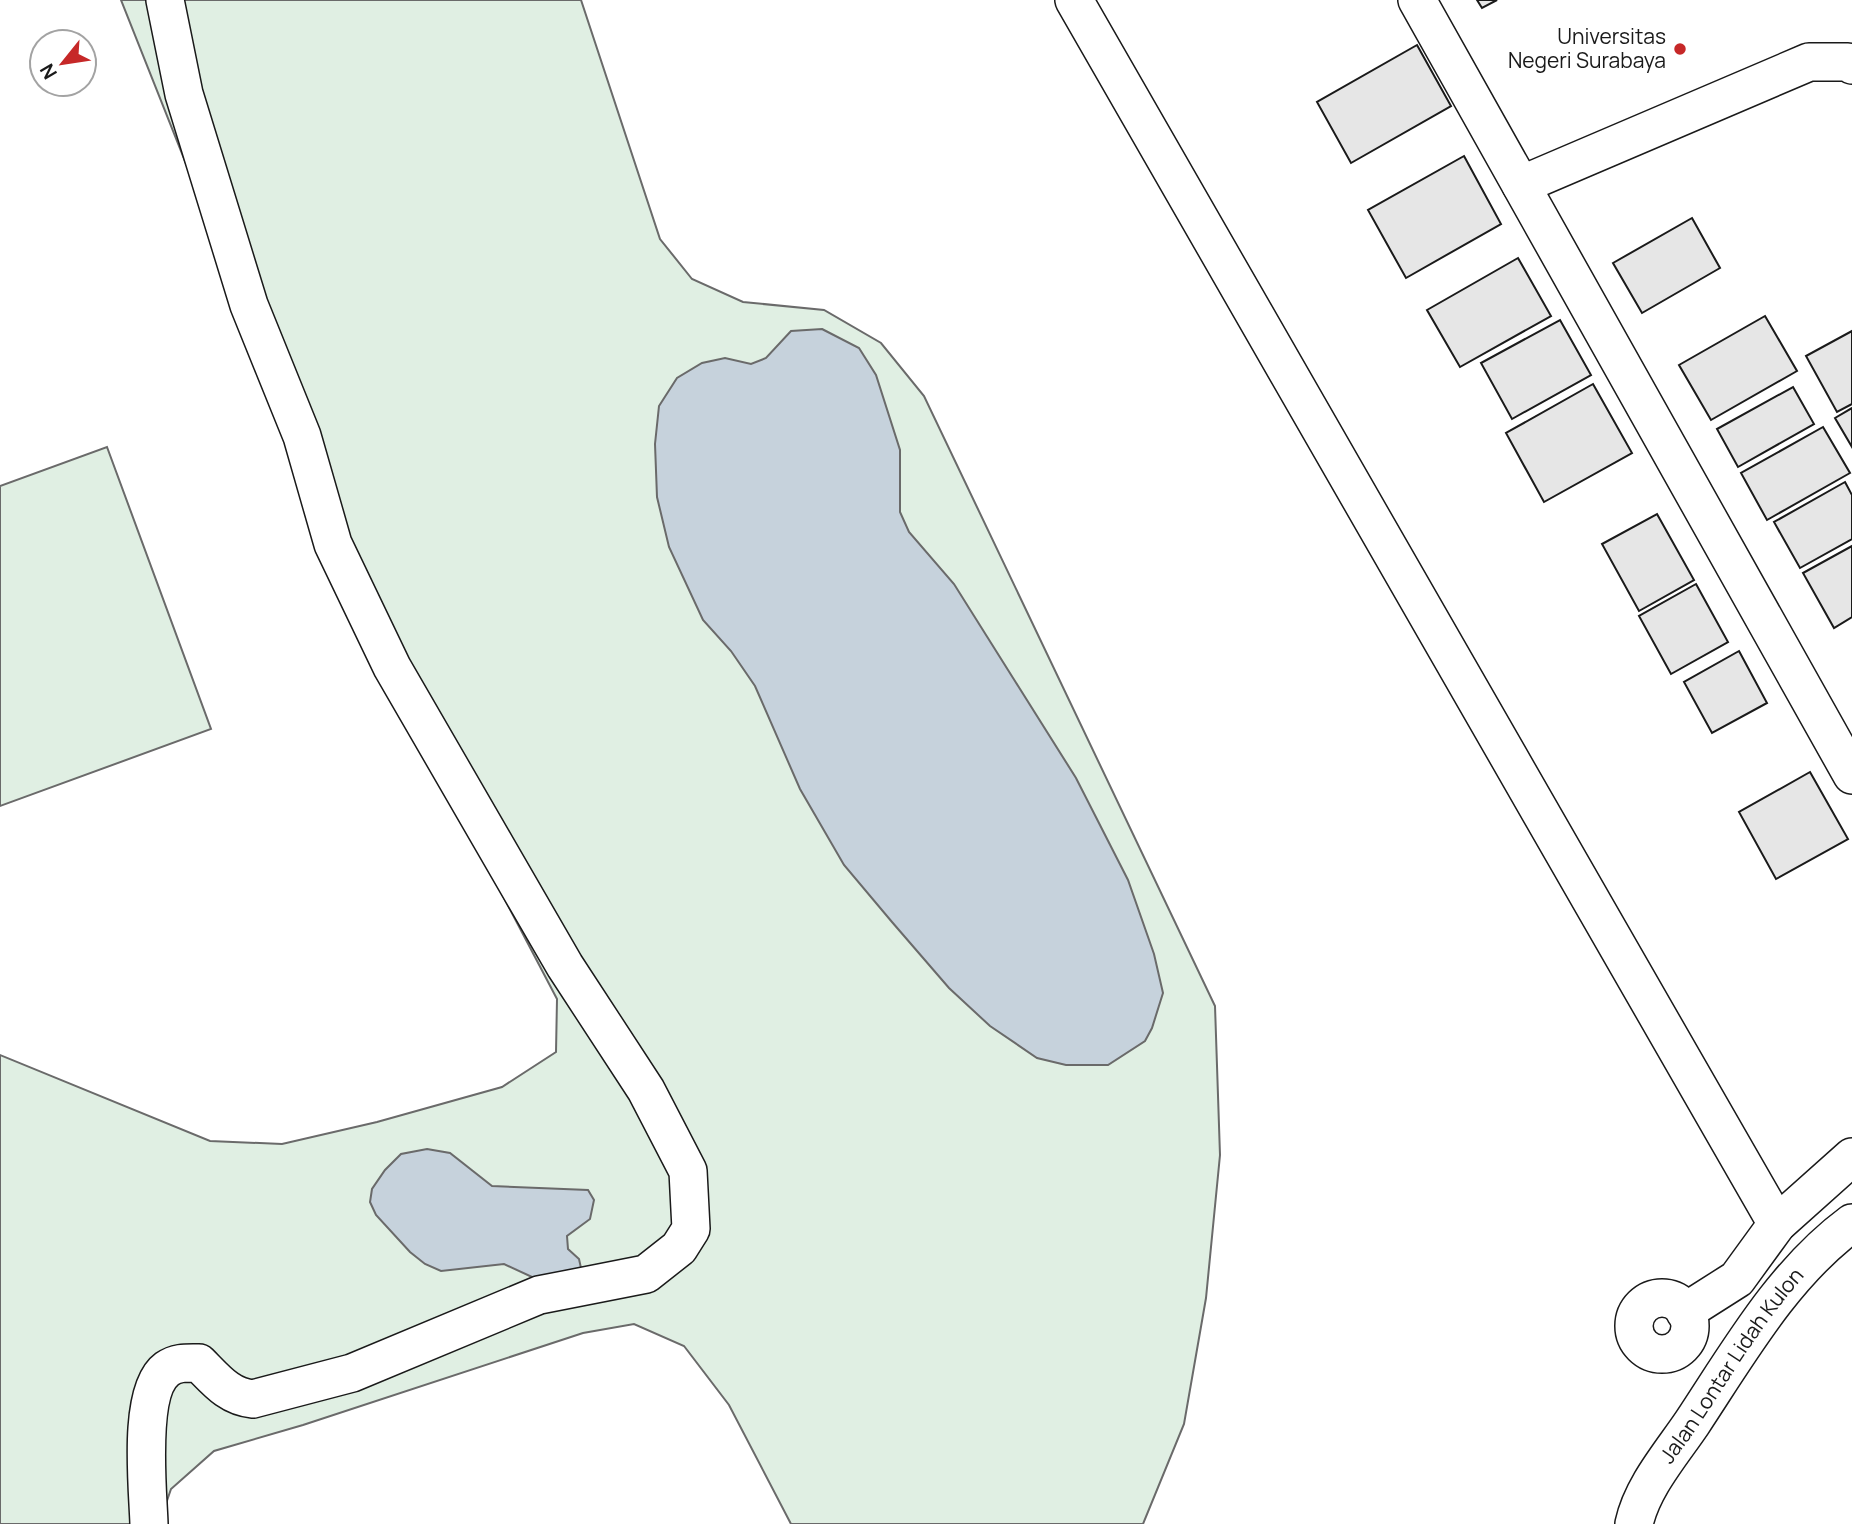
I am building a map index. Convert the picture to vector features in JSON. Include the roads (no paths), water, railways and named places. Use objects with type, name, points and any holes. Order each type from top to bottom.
[{"type":"street","points":[[149,1524],[147,1419],[155,1384],[166,1370],[181,1363],[199,1363],[229,1392],[240,1398],[253,1399],[352,1373],[539,1296],[646,1274],[679,1248],[691,1229],[688,1171],[646,1090],[565,966],[399,679],[333,544],[302,436],[249,305],[184,94],[165,0]]},
{"type":"street","points":[[1074,0],[1777,1224]]},
{"type":"street","points":[[1417,0],[1852,775]]},
{"type":"street","points":[[1521,185],[1809,62],[1847,62],[1852,65]]},
{"type":"street","points":[[1685,1312],[1737,1279],[1777,1224],[1852,1157]]},
{"type":"street","name":"Jalan Lontar Lidah Kulon","points":[[1634,1524],[1647,1491],[1761,1319],[1794,1276],[1852,1223]]},
{"type":"place","name":"Universitas Negeri Surabaya","points":[[1680,49]]}]
